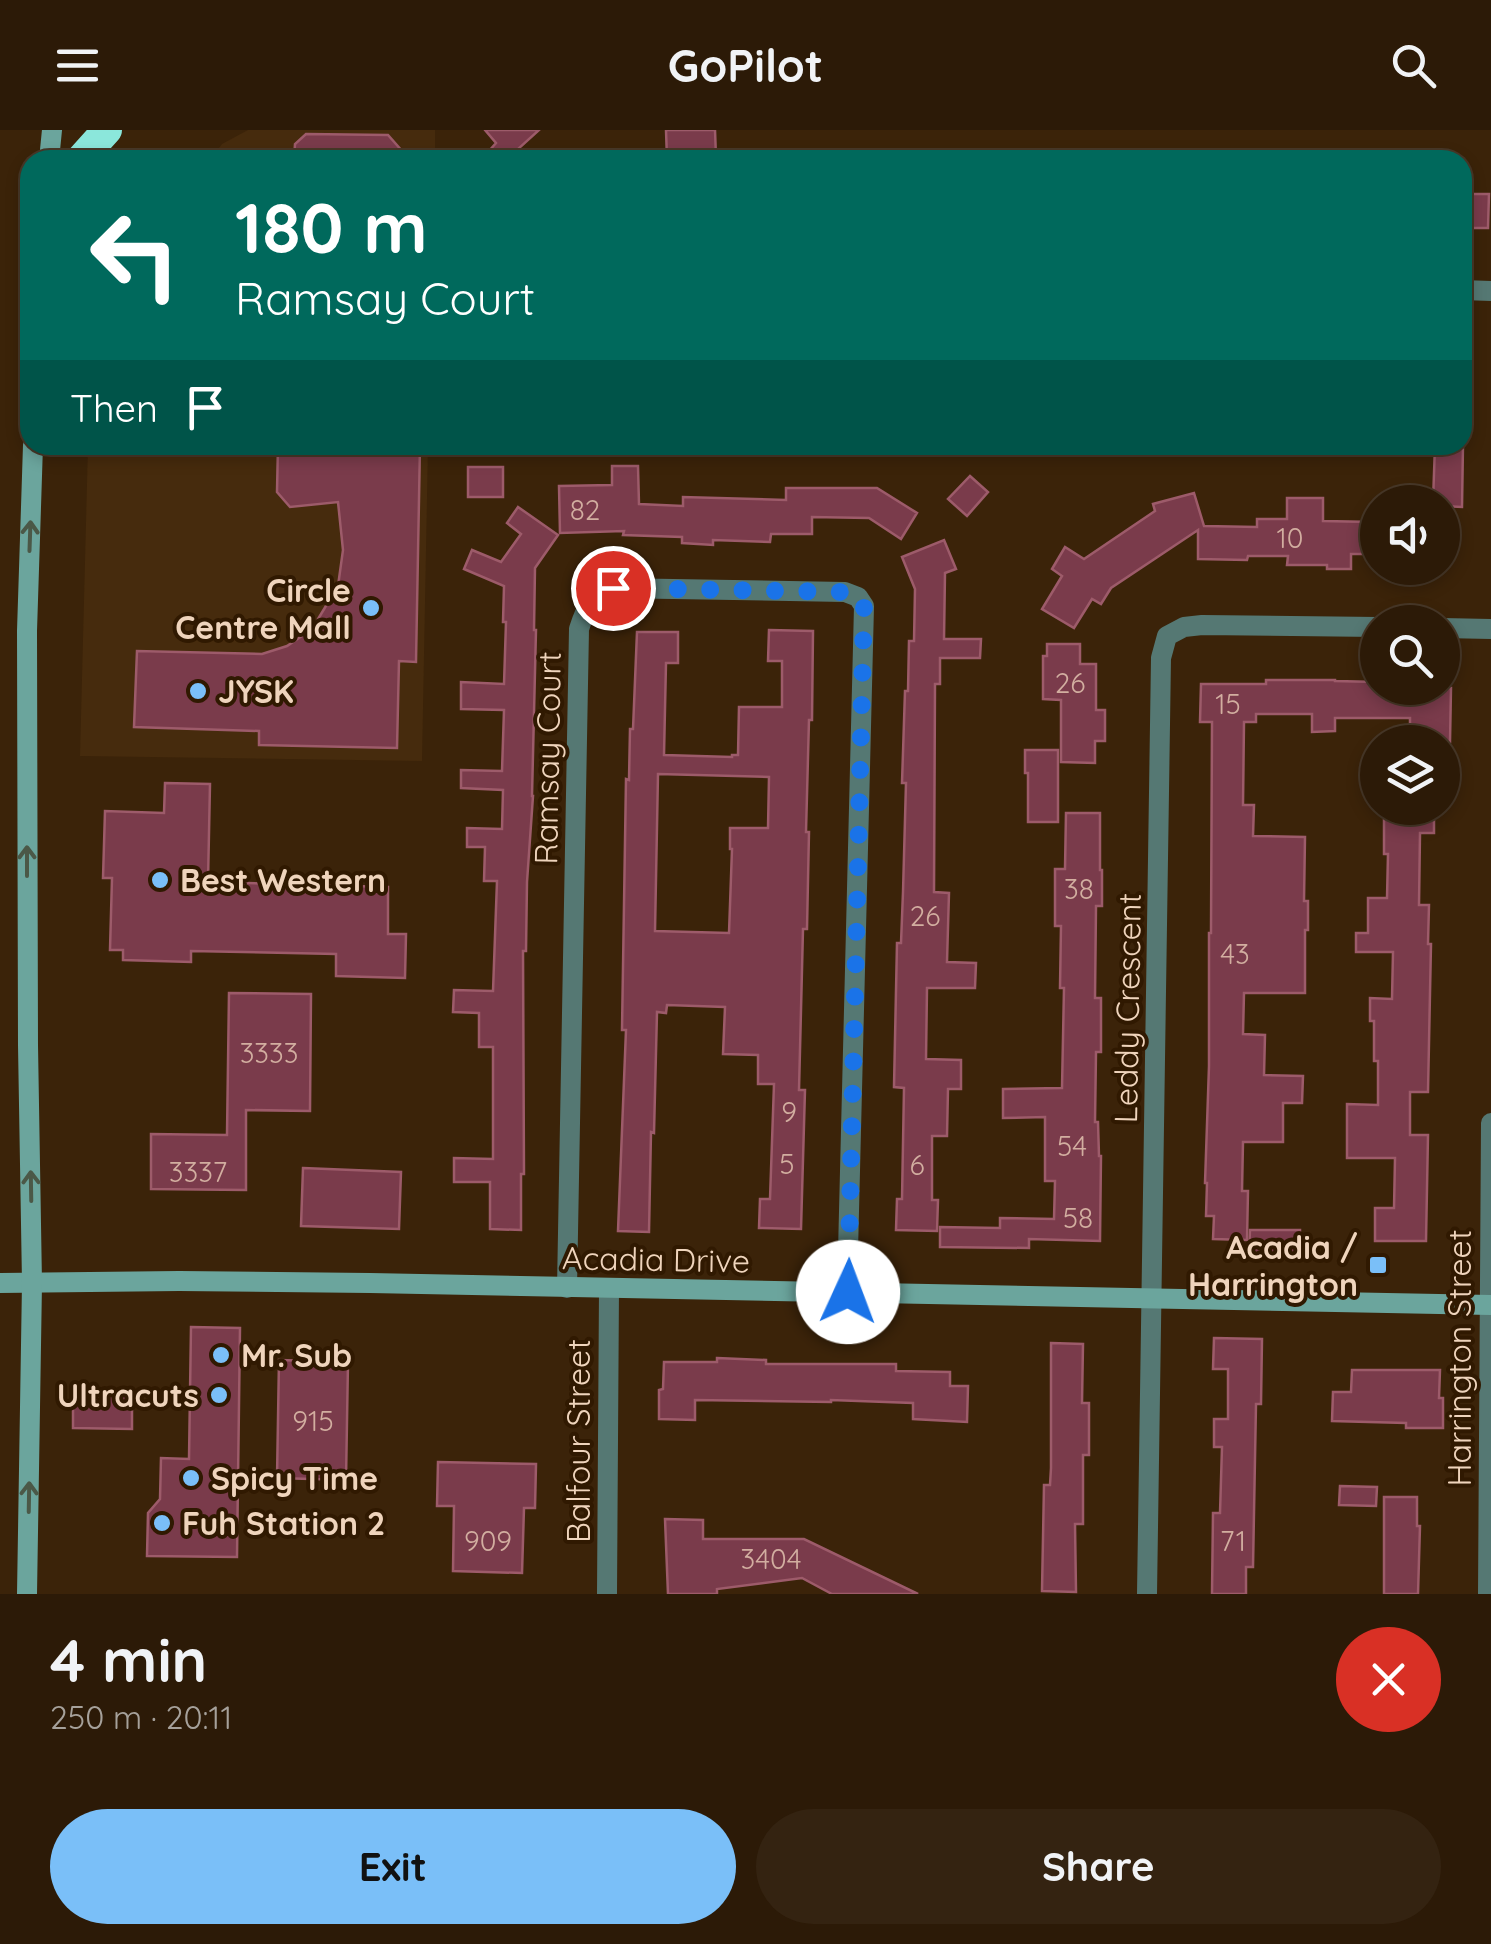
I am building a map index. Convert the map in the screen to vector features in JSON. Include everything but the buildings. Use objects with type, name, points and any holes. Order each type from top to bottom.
[{"type":"highway","points":[[89,150],[107,130]]},
{"type":"street","points":[[27,1594],[32,1283],[27,630],[34,455]]},
{"type":"street","name":"Ramsay Court","points":[[567,1288],[579,629],[594,598],[613,588],[845,592],[858,596],[864,606],[848,1292]]},
{"type":"street","name":"Leddy Crescent","points":[[1148,1594],[1161,658],[1167,636],[1202,625],[1360,627]]},
{"type":"street","points":[[1460,628],[1491,629]]},
{"type":"street","name":"Harrington Street","points":[[1488,1594],[1491,1122]]},
{"type":"street","name":"Acadia Drive","points":[[0,1282],[180,1281],[1490,1305]]},
{"type":"street","name":"Balfour Street","points":[[608,1594],[609,1288]]},
{"type":"shaded area","points":[[248,130],[435,130],[435,150],[218,150]]},
{"type":"shaded area","points":[[88,455],[428,455],[422,761],[80,756]]},
{"type":"place","name":"Circle Centre Mall","points":[[371,608]]},
{"type":"place","name":"JYSK","points":[[198,691]]},
{"type":"place","name":"Best Western","points":[[160,880]]},
{"type":"place","name":"Acadia / Harrington","points":[[1378,1265]]},
{"type":"place","name":"Mr. Sub","points":[[221,1355]]},
{"type":"place","name":"Ultracuts","points":[[219,1395]]},
{"type":"place","name":"Spicy Time","points":[[191,1478]]},
{"type":"place","name":"Fuh Station 2","points":[[162,1523]]},
{"type":"route","points":[[613,588],[845,592],[858,596],[864,606],[848,1292]]}]
